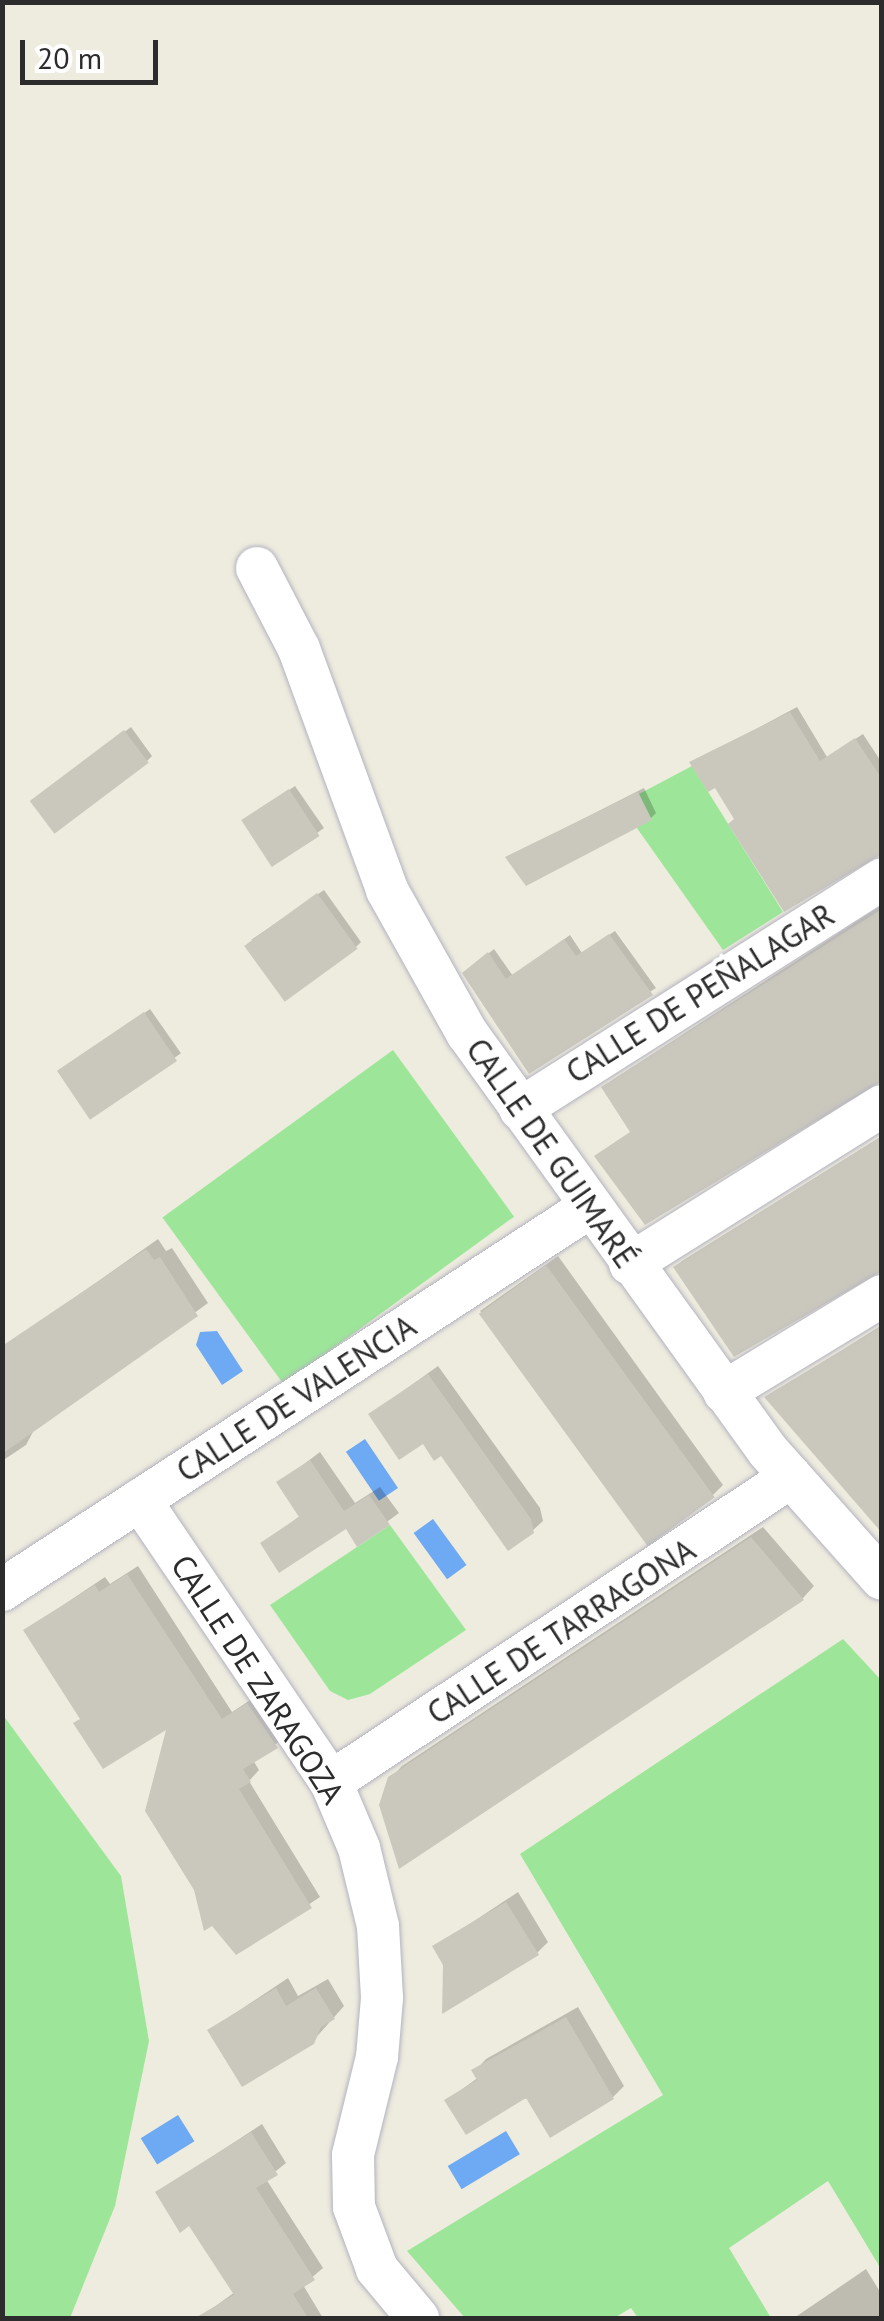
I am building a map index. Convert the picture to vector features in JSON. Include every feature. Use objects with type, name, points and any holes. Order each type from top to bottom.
[{"type":"street","name":"CALLE DE GUIMARÉ","points":[[257,568],[300,649],[388,890],[471,1040],[724,1392],[791,1477],[877,1566]]},
{"type":"street","name":"CALLE DE PEÑALAGAR","points":[[520,1109],[882,879]]},
{"type":"street","points":[[630,1264],[882,1106]]},
{"type":"street","name":"CALLE DE VALENCIA","points":[[2,1590],[590,1207]]},
{"type":"street","points":[[724,1392],[882,1296]]},
{"type":"street","name":"CALLE DE TARRAGONA","points":[[331,1782],[791,1477]]},
{"type":"street","name":"CALLE DE ZARAGOZA","points":[[140,1500],[331,1782],[365,1863],[382,1966],[376,2057],[353,2155],[354,2207],[376,2269],[418,2318]]},
{"type":"green space","points":[[692,766],[783,912],[723,950],[620,804]]},
{"type":"green space","points":[[393,1050],[514,1217],[284,1384],[162,1218]]},
{"type":"green space","points":[[390,1525],[466,1630],[370,1694],[348,1700],[330,1691],[270,1605]]},
{"type":"green space","points":[[843,1639],[881,1680],[881,2269],[828,2181],[729,2248],[771,2318],[638,2318],[631,2308],[614,2318],[465,2318],[407,2251],[663,2095],[520,1854]]},
{"type":"green space","points":[[3,1715],[121,1876],[149,2041],[115,2206],[70,2318],[3,2318]]},
{"type":"water","points":[[217,1331],[243,1371],[222,1385],[196,1345],[200,1332]]},
{"type":"water","points":[[365,1439],[398,1488],[379,1501],[346,1452]]},
{"type":"water","points":[[433,1519],[467,1565],[447,1579],[414,1533]]},
{"type":"water","points":[[178,2115],[194,2141],[157,2165],[141,2138]]},
{"type":"water","points":[[506,2131],[520,2154],[462,2189],[448,2166]]},
{"type":"building","points":[[790,712],[820,761],[855,738],[882,779],[882,854],[784,912],[728,824],[734,819],[715,788],[708,792],[689,762]]},
{"type":"building","points":[[124,730],[149,763],[54,834],[30,801]]},
{"type":"building","points":[[289,789],[319,836],[272,867],[241,820]]},
{"type":"building","points":[[638,792],[652,820],[526,886],[505,857]]},
{"type":"building","points":[[317,893],[358,949],[285,1002],[244,946]]},
{"type":"building","points":[[882,909],[882,1081],[645,1225],[594,1156],[630,1132],[601,1087]]},
{"type":"building","points":[[609,934],[653,995],[529,1074],[462,973],[488,952],[506,979],[564,939],[576,956]]},
{"type":"building","points":[[144,1012],[177,1061],[90,1120],[57,1071]]},
{"type":"building","points":[[882,1136],[882,1271],[734,1357],[673,1267]]},
{"type":"building","points":[[146,1249],[154,1260],[160,1257],[198,1316],[2,1454],[2,1346]]},
{"type":"building","points":[[546,1265],[715,1497],[648,1546],[479,1314]]},
{"type":"building","points":[[882,1326],[882,1533],[764,1397]]},
{"type":"building","points":[[428,1374],[531,1519],[534,1533],[508,1551],[441,1456],[434,1461],[423,1444],[399,1460],[368,1414]]},
{"type":"building","points":[[310,1460],[344,1511],[369,1495],[390,1525],[357,1547],[346,1529],[279,1573],[260,1543],[299,1517],[276,1482]]},
{"type":"building","points":[[751,1537],[804,1600],[399,1869],[379,1805],[388,1777]]},
{"type":"building","points":[[127,1574],[222,1719],[247,1703],[278,1748],[243,1769],[251,1782],[239,1789],[312,1908],[236,1955],[212,1926],[204,1931],[194,1890],[145,1811],[166,1730],[103,1769],[73,1723],[80,1719],[23,1630],[95,1585],[99,1592]]},
{"type":"building","points":[[506,1902],[539,1955],[442,2014],[443,1965],[432,1946]]},
{"type":"building","points":[[276,1988],[286,2006],[316,1988],[335,2019],[321,2027],[314,2044],[242,2087],[207,2030]]},
{"type":"building","points":[[566,2017],[614,2099],[550,2138],[526,2098],[466,2135],[444,2100],[477,2080],[471,2070]]},
{"type":"building","points":[[251,2132],[278,2175],[256,2188],[315,2280],[293,2294],[308,2318],[195,2318],[234,2295],[189,2226],[180,2233],[155,2192]]}]
